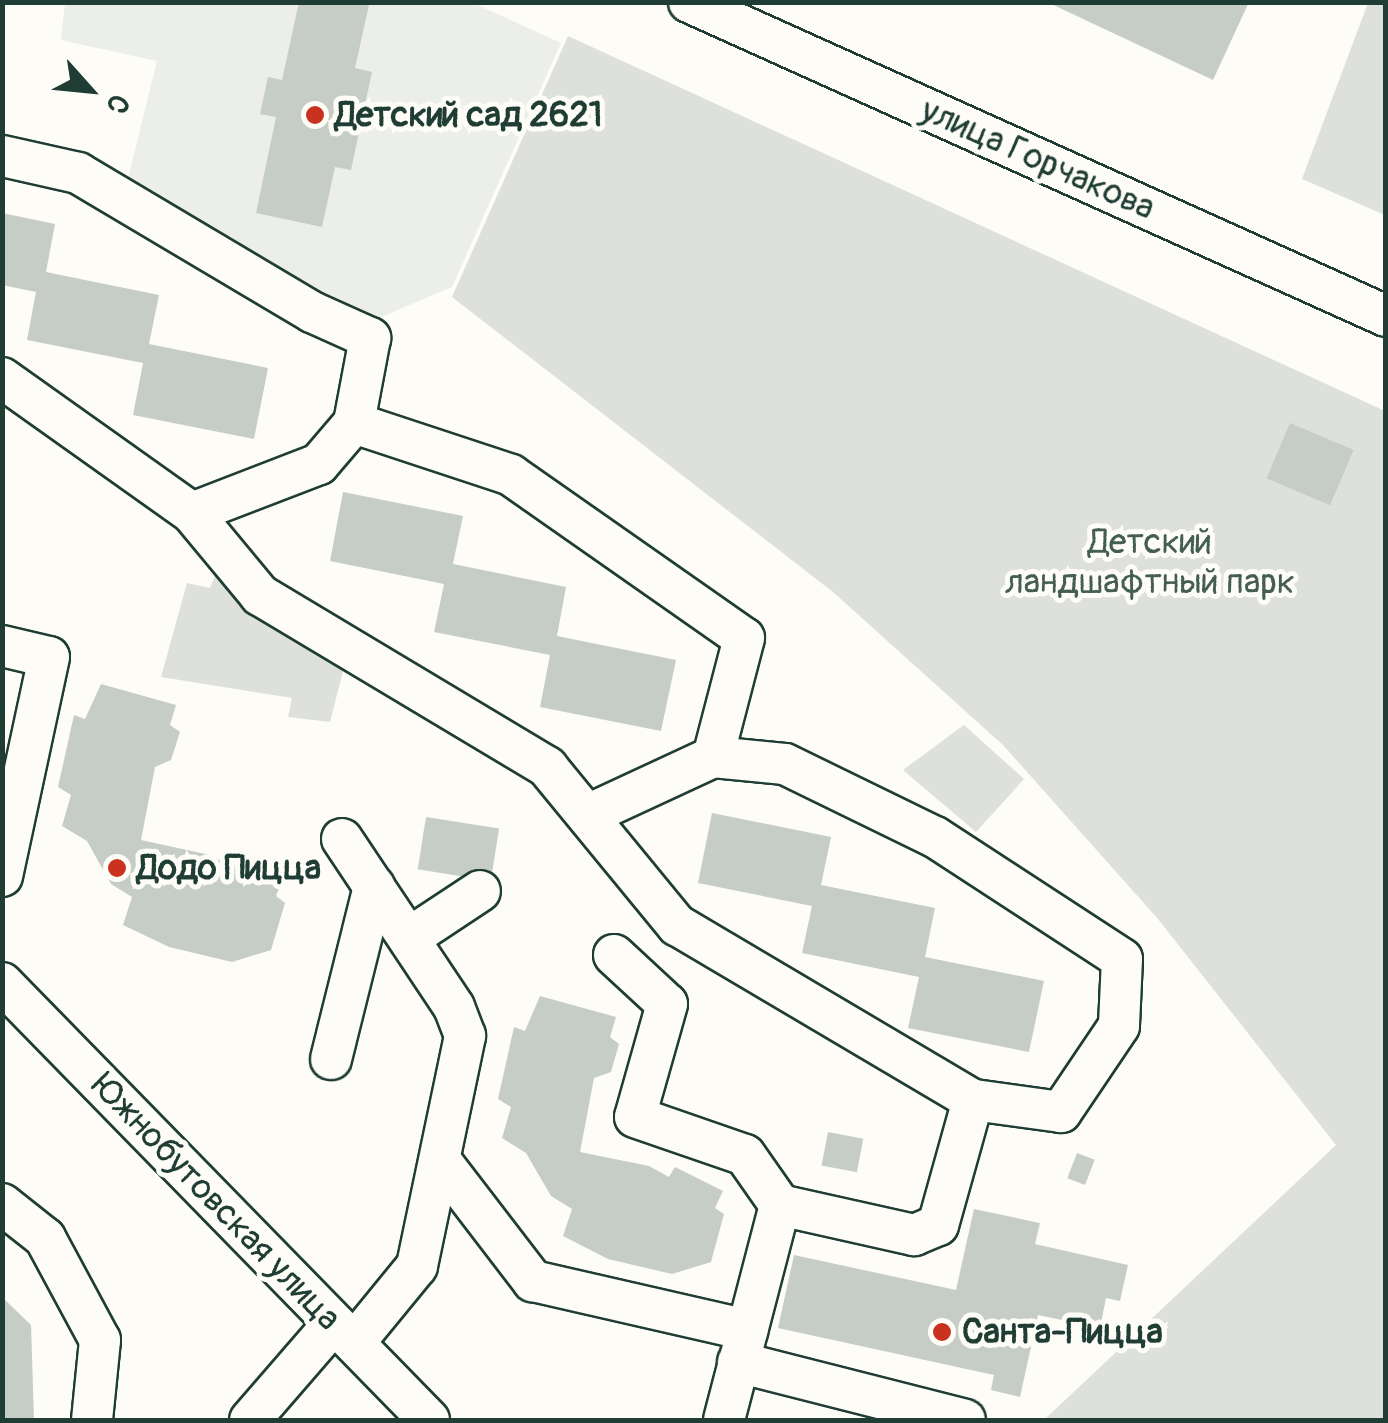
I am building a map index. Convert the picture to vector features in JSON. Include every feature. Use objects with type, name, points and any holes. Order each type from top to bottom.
[{"type":"street","name":"улица Горчакова","points":[[689,2],[1386,316]]},
{"type":"street","points":[[2,156],[78,173],[312,312],[370,338],[354,422],[320,464],[192,513]]},
{"type":"street","points":[[2,378],[192,513],[260,595],[547,767],[590,814],[677,925],[973,1100],[1061,1112],[1120,1026],[1122,959],[902,821],[786,764],[712,757],[590,814]]},
{"type":"street","points":[[354,422],[510,475],[744,638],[712,757]]},
{"type":"street","points":[[2,646],[49,657],[2,876]]},
{"type":"street","points":[[250,1420],[416,1266],[466,1036],[408,938],[342,839]]},
{"type":"street","points":[[331,1060],[374,886]]},
{"type":"street","points":[[408,938],[480,891]]},
{"type":"street","points":[[614,955],[667,1004],[635,1117],[745,1156],[780,1204],[914,1235],[938,1225],[973,1100]]},
{"type":"street","name":"Южнобутовская улица","points":[[2,982],[429,1420]]},
{"type":"street","points":[[440,1160],[533,1280],[965,1420]]},
{"type":"street","points":[[2,1204],[46,1238],[100,1340],[92,1420]]},
{"type":"street","points":[[724,1420],[780,1204]]},
{"type":"shaded area","points":[[471,2],[561,43],[452,287],[374,320],[127,182],[157,61],[61,40],[65,3]]},
{"type":"green space","points":[[1368,3],[1385,3],[1385,215],[1302,179]]},
{"type":"green space","name":"Детский ландшафтный парк","points":[[568,36],[1385,411],[1385,1420],[1044,1420],[1336,1145],[1158,919],[1003,745],[833,592],[452,297]]},
{"type":"green space","points":[[216,573],[343,671],[330,722],[288,717],[292,698],[161,677],[187,583],[210,588]]},
{"type":"green space","points":[[964,725],[1024,779],[976,832],[903,770]]},
{"type":"building","name":"Детский сад 2621","points":[[299,2],[369,5],[355,68],[372,72],[351,170],[335,167],[322,227],[256,213],[276,117],[260,114],[268,77],[282,80]]},
{"type":"building","points":[[1047,2],[1249,2],[1213,80]]},
{"type":"building","points":[[2,213],[55,224],[46,272],[159,295],[149,344],[268,368],[254,439],[133,415],[143,363],[27,340],[36,292],[2,285]]},
{"type":"building","points":[[1290,423],[1354,450],[1330,505],[1267,478]]},
{"type":"building","points":[[343,492],[463,516],[453,564],[566,587],[557,636],[676,660],[661,731],[540,707],[550,655],[434,632],[444,584],[330,561]]},
{"type":"building","points":[[101,684],[176,705],[170,725],[180,732],[171,760],[155,767],[141,840],[210,855],[229,866],[235,855],[283,878],[276,896],[285,903],[271,950],[232,962],[169,947],[123,925],[132,897],[111,884],[87,841],[62,826],[71,795],[58,787],[74,715],[85,719]]},
{"type":"building","points":[[712,813],[831,837],[821,885],[935,908],[925,957],[1044,981],[1029,1052],[908,1028],[919,977],[802,953],[812,906],[698,883]]},
{"type":"building","points":[[426,817],[499,829],[491,881],[418,869]]},
{"type":"building","points":[[540,996],[616,1017],[610,1037],[619,1044],[611,1072],[594,1078],[580,1152],[649,1166],[669,1177],[675,1167],[723,1191],[715,1208],[724,1214],[711,1262],[672,1274],[608,1259],[563,1236],[572,1209],[551,1196],[526,1153],[502,1138],[511,1107],[498,1099],[514,1027],[525,1031]]},
{"type":"building","points":[[828,1132],[863,1139],[857,1172],[822,1165]]},
{"type":"building","points":[[1077,1153],[1095,1160],[1085,1185],[1067,1178]]},
{"type":"building","points":[[974,1209],[1040,1223],[1035,1244],[1128,1265],[1120,1301],[1106,1298],[1100,1328],[1038,1315],[1020,1397],[991,1390],[994,1375],[778,1328],[794,1255],[956,1290]]},
{"type":"building","points":[[2,1297],[31,1325],[34,1420],[2,1420]]},
{"type":"place","name":"Детский сад 2621","points":[[315,115]]},
{"type":"place","name":"Додо Пицца","points":[[117,868]]},
{"type":"place","name":"Санта-Пицца","points":[[942,1332]]}]
